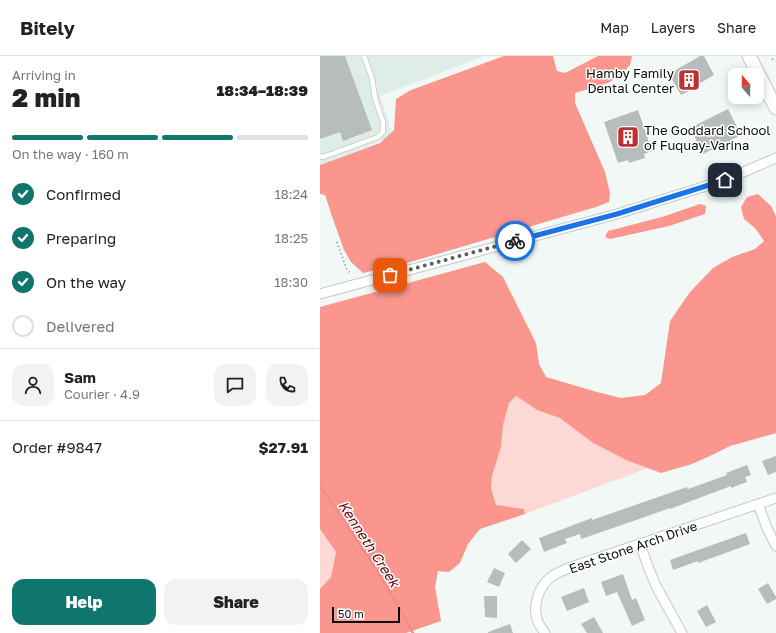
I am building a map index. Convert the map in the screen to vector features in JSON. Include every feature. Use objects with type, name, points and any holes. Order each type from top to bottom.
[{"type":"street","points":[[749,56],[776,108]]},
{"type":"street","points":[[320,294],[617,214],[725,180],[776,158]]},
{"type":"street","name":"East Stone Arch Drive","points":[[545,633],[539,624],[536,603],[538,594],[550,577],[574,566],[776,498]]},
{"type":"street","points":[[758,504],[776,546]]},
{"type":"street","points":[[640,544],[656,586],[682,633]]},
{"type":"lane","points":[[320,156],[323,157],[378,137],[383,132],[383,122],[375,98],[372,78],[364,56]]},
{"type":"path","points":[[772,59],[776,60]]},
{"type":"path","points":[[338,242],[347,270],[350,273]]},
{"type":"shaded area","points":[[320,56],[484,56],[380,96],[393,136],[320,165]]},
{"type":"shaded area","points":[[504,56],[553,56],[557,71],[565,73],[598,56],[632,56],[630,65],[623,73],[608,83],[575,93],[575,103],[605,172],[610,193],[609,202],[407,263],[363,273],[351,262],[344,250],[325,195],[320,194],[320,165],[380,143],[394,130],[396,99],[411,90]]},
{"type":"shaded area","points":[[758,194],[771,206],[776,216],[776,433],[730,446],[692,464],[661,473],[626,460],[593,443],[560,418],[537,410],[516,396],[509,403],[503,425],[501,447],[492,476],[491,488],[496,505],[524,509],[525,514],[480,529],[468,544],[460,563],[449,572],[438,571],[435,587],[441,621],[406,633],[320,633],[320,589],[331,577],[336,552],[320,529],[320,307],[485,262],[503,277],[536,343],[539,364],[546,377],[621,398],[645,395],[661,383],[670,321],[690,292],[713,268],[732,257],[755,249],[764,241],[755,228],[744,219],[741,207],[747,197]]},
{"type":"shaded area","points":[[700,204],[706,206],[705,214],[669,226],[610,239],[605,237],[608,231],[662,217]]},
{"type":"shaded area","points":[[516,396],[537,410],[560,418],[593,443],[626,460],[648,468],[525,514],[524,509],[496,506],[491,488],[492,476],[501,447],[503,425],[509,403]]},
{"type":"shaded area","points":[[320,529],[336,552],[331,577],[320,589]]},
{"type":"building","points":[[320,56],[345,56],[372,130],[343,141],[340,132],[320,139]]},
{"type":"building","name":"Hamby Family Dental Center","points":[[700,56],[704,56],[714,75],[697,85],[698,87],[692,91],[691,90],[681,95],[669,74]]},
{"type":"building","points":[[728,109],[741,135],[703,154],[690,128]]},
{"type":"building","name":"The Goddard School of Fuquay-Varina","points":[[638,110],[652,151],[644,154],[645,158],[629,163],[628,160],[618,163],[604,122]]},
{"type":"building","points":[[776,456],[776,472],[768,475],[762,461]]},
{"type":"building","points":[[747,465],[751,475],[745,477],[747,482],[731,488],[731,486],[670,509],[581,539],[580,534],[565,539],[567,543],[544,552],[539,538],[592,518],[592,520],[687,487],[688,489],[727,475],[726,473]]},
{"type":"building","points":[[746,533],[750,544],[698,563],[698,561],[673,570],[670,560]]},
{"type":"building","points":[[522,540],[531,549],[516,563],[508,554]]},
{"type":"building","points":[[494,568],[505,573],[499,587],[487,582]]},
{"type":"building","points":[[623,574],[632,600],[636,598],[645,620],[632,626],[617,592],[606,596],[601,582]]},
{"type":"building","points":[[768,583],[776,599],[767,604],[758,589]]},
{"type":"building","points":[[584,588],[589,602],[567,611],[561,597]]},
{"type":"building","points":[[484,596],[497,596],[497,618],[485,617]]},
{"type":"building","points":[[707,605],[716,622],[706,627],[697,611]]},
{"type":"building","points":[[594,617],[603,633],[587,633],[581,624]]},
{"type":"building","points":[[510,624],[513,633],[488,633],[488,632]]},
{"type":"waterway","name":"Kenneth Creek","points":[[320,486],[374,566],[413,633]]},
{"type":"way so far","points":[[390,275],[515,241]]},
{"type":"place","name":"Hamby Family Dental Center","points":[[689,80]]},
{"type":"place","name":"The Goddard School of Fuquay-Varina","points":[[628,137]]},
{"type":"route","points":[[515,241],[617,214],[725,180]]}]
